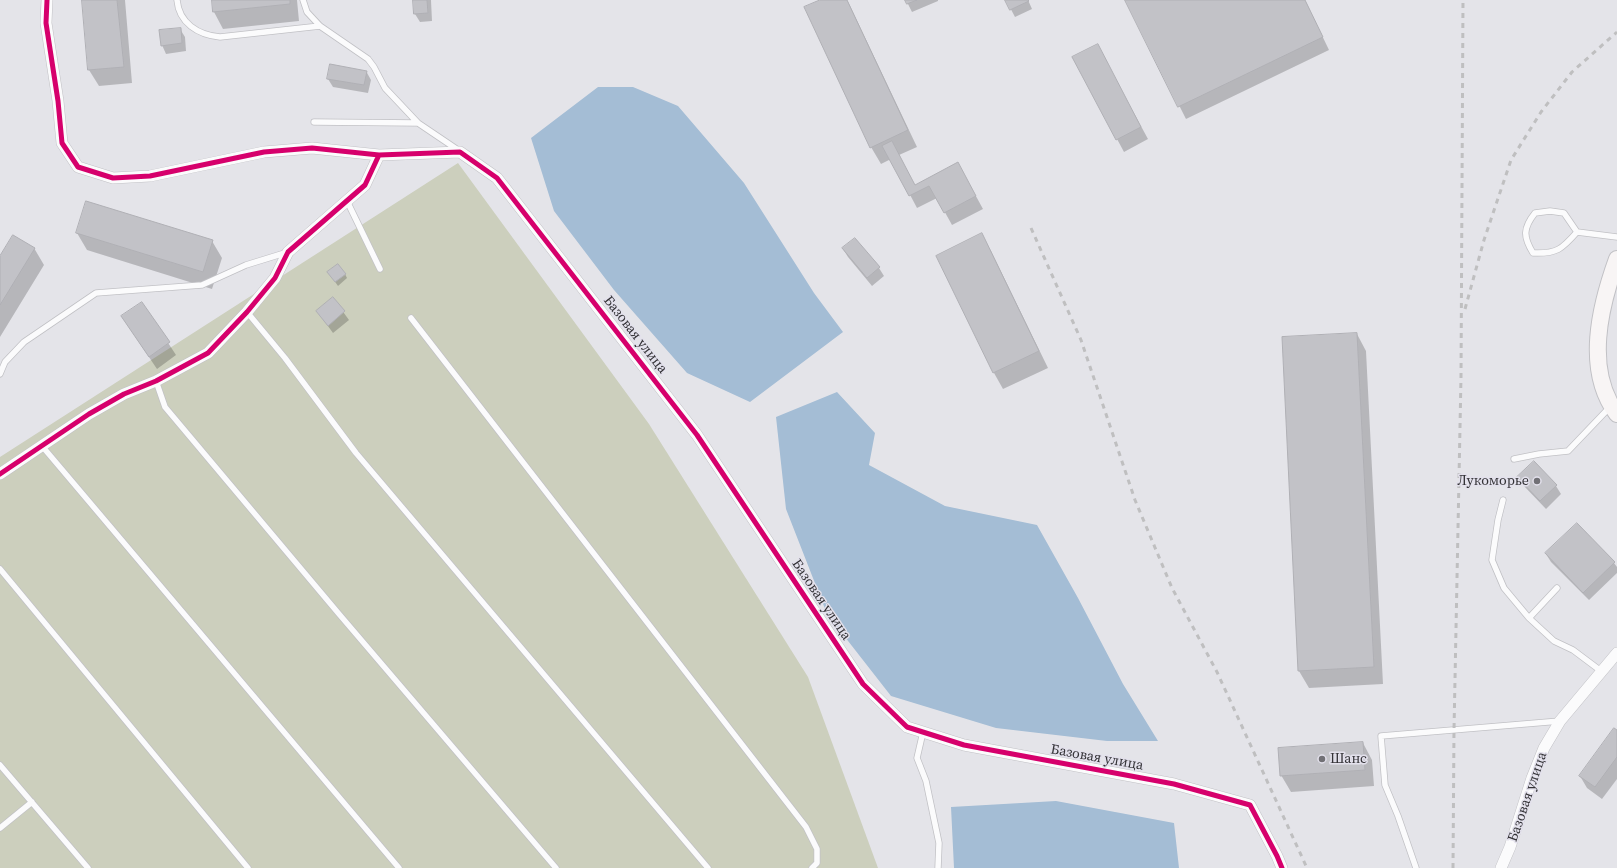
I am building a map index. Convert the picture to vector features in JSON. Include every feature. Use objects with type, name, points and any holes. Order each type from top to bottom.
[{"type":"street","points":[[47,0],[46,22],[58,101],[62,143],[78,167],[113,178],[150,176],[264,152],[312,148],[379,155],[460,152]]},
{"type":"street","name":"Базовая улица","points":[[460,152],[497,178],[698,435],[863,684],[907,727],[964,745],[1174,784],[1250,805],[1282,868]]},
{"type":"street","points":[[0,474],[89,414],[124,394],[156,381],[208,353],[247,312],[275,278],[288,252],[365,185],[379,155]]},
{"type":"street","points":[[1614,410],[1600,375],[1598,353],[1600,322],[1609,280],[1617,259]]},
{"type":"street","name":"Базовая улица","points":[[1501,868],[1510,847],[1532,778],[1544,748],[1560,721],[1617,653]]},
{"type":"lane","points":[[177,0],[178,11],[190,27],[210,36],[220,37],[320,26]]},
{"type":"lane","points":[[303,0],[307,12],[320,26],[368,59],[385,88],[418,123],[460,152]]},
{"type":"lane","points":[[314,122],[418,123]]},
{"type":"lane","points":[[347,201],[380,269]]},
{"type":"lane","points":[[1577,232],[1564,247],[1549,254],[1533,253],[1525,240],[1527,222],[1535,213],[1550,211],[1564,213],[1577,232],[1617,237]]},
{"type":"lane","points":[[0,374],[5,362],[24,342],[96,293],[202,285],[246,265],[288,252]]},
{"type":"lane","points":[[247,312],[285,358],[356,453],[708,868]]},
{"type":"lane","points":[[411,318],[806,827],[817,849],[817,863],[812,868]]},
{"type":"lane","points":[[156,381],[165,407],[556,868]]},
{"type":"lane","points":[[1514,459],[1539,454],[1568,451],[1614,410]]},
{"type":"lane","points":[[42,446],[399,868]]},
{"type":"lane","points":[[1503,500],[1498,520],[1492,560],[1504,588],[1529,618],[1554,642],[1573,650],[1601,671]]},
{"type":"lane","points":[[0,569],[248,868]]},
{"type":"lane","points":[[1529,618],[1556,588]]},
{"type":"lane","points":[[1416,868],[1398,816],[1385,785],[1381,736],[1560,721]]},
{"type":"lane","points":[[923,732],[917,758],[926,781],[939,843],[938,868]]},
{"type":"lane","points":[[0,765],[88,868]]},
{"type":"lane","points":[[0,828],[32,802]]},
{"type":"green space","points":[[458,163],[649,424],[808,677],[878,868],[0,868],[0,457]]},
{"type":"water","points":[[598,87],[633,87],[678,106],[744,183],[814,293],[843,332],[750,402],[687,373],[614,290],[554,211],[531,138]]},
{"type":"water","points":[[837,392],[875,433],[869,465],[945,506],[1037,525],[1078,598],[1123,684],[1158,741],[1107,741],[996,728],[891,696],[827,614],[786,509],[776,417]]},
{"type":"water","points":[[1056,801],[1174,823],[1179,868],[954,868],[951,807]]},
{"type":"building","points":[[82,0],[117,0],[124,67],[88,70]]},
{"type":"building","points":[[212,0],[290,0],[290,4],[213,12]]},
{"type":"building","points":[[413,0],[427,0],[428,13],[414,14]]},
{"type":"building","points":[[820,0],[847,0],[908,130],[870,148],[804,7]]},
{"type":"building","points":[[905,0],[917,0],[907,4]]},
{"type":"building","points":[[1005,0],[1028,0],[1029,1],[1010,10]]},
{"type":"building","points":[[1125,0],[1305,0],[1323,37],[1178,107]]},
{"type":"building","points":[[181,28],[182,43],[161,46],[159,30]]},
{"type":"building","points":[[1098,44],[1141,127],[1116,140],[1072,57]]},
{"type":"building","points":[[330,64],[367,71],[364,85],[327,79]]},
{"type":"building","points":[[892,141],[915,185],[958,162],[976,196],[944,213],[929,186],[909,196],[882,146]]},
{"type":"building","points":[[86,201],[213,240],[203,272],[76,233]]},
{"type":"building","points":[[982,233],[1039,351],[993,373],[936,256]]},
{"type":"building","points":[[13,235],[35,248],[0,305],[0,256]]},
{"type":"building","points":[[855,238],[880,267],[867,278],[842,248]]},
{"type":"building","points":[[338,264],[346,274],[335,282],[327,272]]},
{"type":"building","points":[[333,297],[345,311],[328,326],[316,311]]},
{"type":"building","points":[[142,302],[170,342],[149,357],[121,316]]},
{"type":"building","points":[[1357,333],[1374,667],[1298,671],[1282,337]]},
{"type":"building","name":"Лукоморье","points":[[1534,461],[1557,485],[1540,501],[1517,477]]},
{"type":"building","points":[[1577,523],[1615,562],[1583,593],[1545,553]]},
{"type":"building","points":[[1614,728],[1617,730],[1617,757],[1595,787],[1579,776]]},
{"type":"building","name":"Шанс","points":[[1363,742],[1365,770],[1280,776],[1278,748]]},
{"type":"railway","points":[[1453,868],[1454,730],[1461,377],[1463,0]]},
{"type":"railway","points":[[1465,309],[1484,240],[1511,160],[1541,112],[1572,72],[1617,32]]},
{"type":"railway","points":[[1031,228],[1081,340],[1135,500],[1172,588],[1217,672],[1307,868]]},
{"type":"cycle path","points":[[47,0],[46,23],[58,101],[62,143],[78,167],[113,178],[150,176],[264,152],[312,148],[379,155]]},
{"type":"cycle path","points":[[0,474],[89,414],[124,394],[156,381],[208,353],[247,312],[275,278],[288,252],[365,185],[379,155],[460,152],[497,178],[697,435],[863,684],[907,727],[964,745],[1174,784],[1250,805],[1282,868]]},
{"type":"place","name":"Лукоморье","points":[[1537,481]]},
{"type":"place","name":"Шанс","points":[[1322,759]]}]
